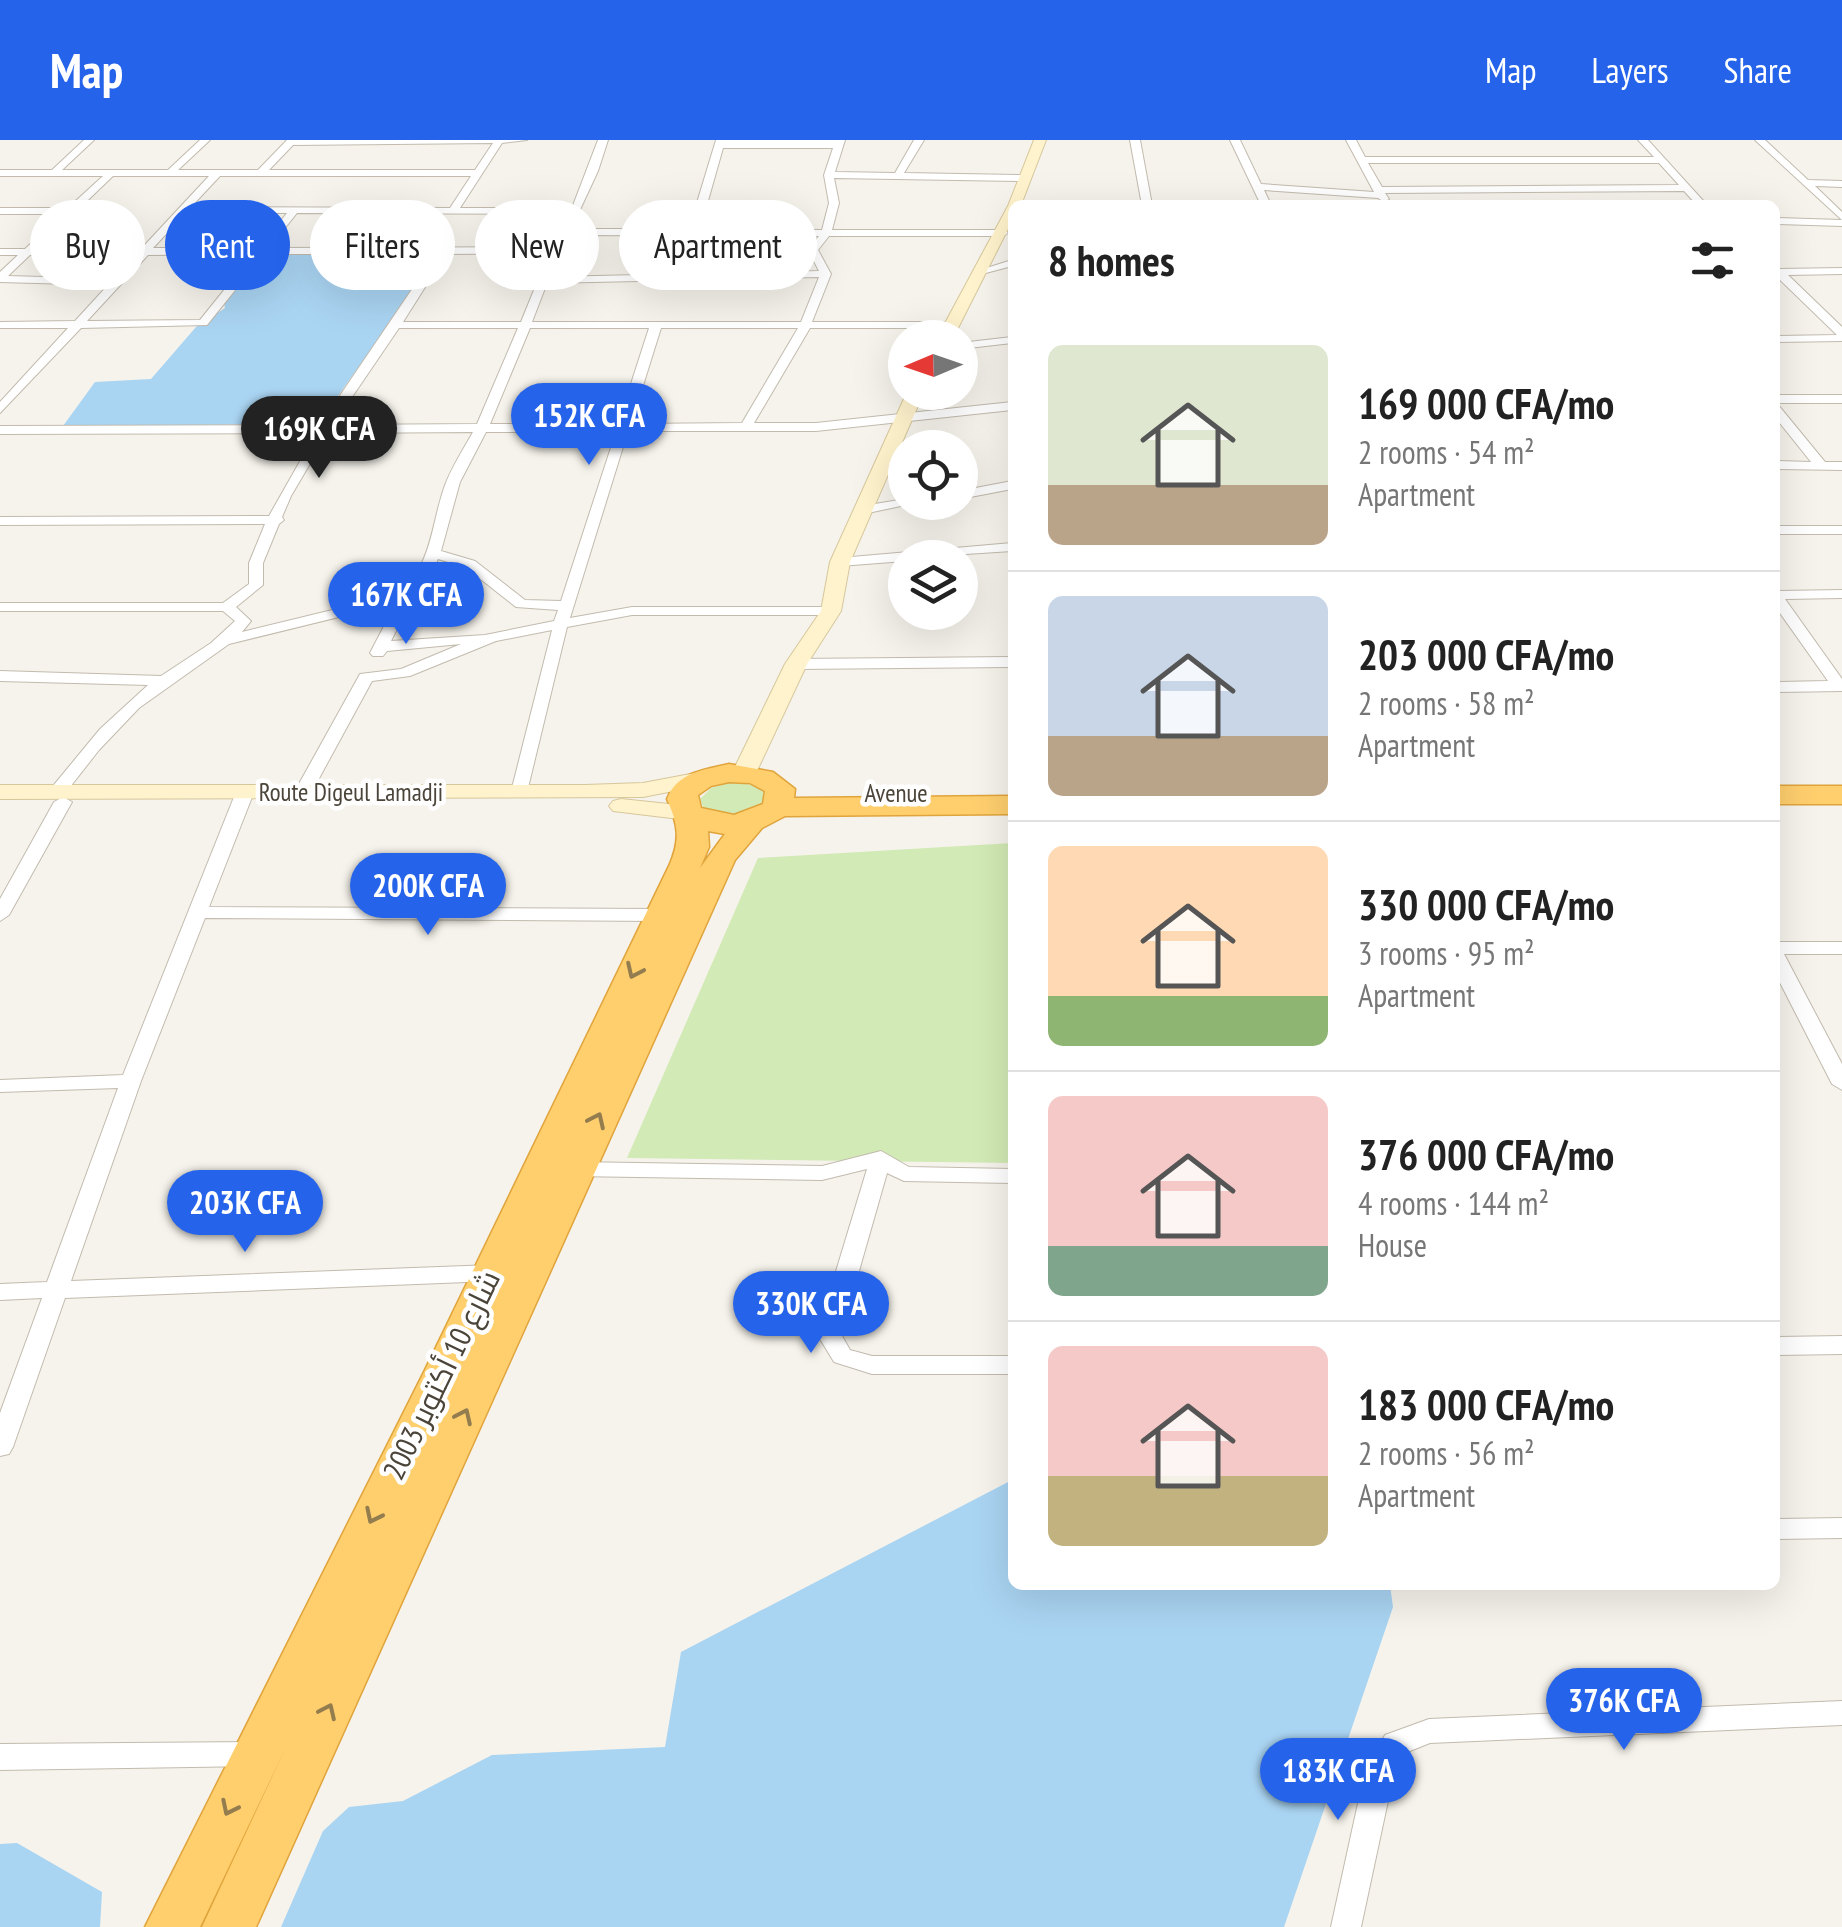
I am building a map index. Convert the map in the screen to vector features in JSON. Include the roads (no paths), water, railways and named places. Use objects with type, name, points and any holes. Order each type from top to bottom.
[{"type":"highway","points":[[770,806],[760,776],[744,773],[694,803],[720,824],[770,806],[1008,805]]},
{"type":"highway","name":"Avenue","points":[[770,806],[1008,793]]},
{"type":"highway","points":[[1780,795],[1842,795]]},
{"type":"highway","name":"شارع 10 أكتوبر 2003","points":[[172,1927],[492,1273],[693,846],[694,803]]},
{"type":"highway","points":[[1780,804],[1842,804]]},
{"type":"highway","name":"شارع 10 أكتوبر 2003","points":[[229,1927],[720,857],[770,806]]},
{"type":"street","points":[[54,173],[88,140]]},
{"type":"street","points":[[170,173],[205,140]]},
{"type":"street","points":[[259,174],[291,141],[522,140]]},
{"type":"street","points":[[580,200],[603,140]]},
{"type":"street","points":[[898,176],[920,140]]},
{"type":"street","points":[[1016,200],[1040,140]]},
{"type":"street","points":[[1135,140],[1146,200]]},
{"type":"street","points":[[1235,140],[1264,200]]},
{"type":"street","points":[[1351,140],[1382,197]]},
{"type":"street","points":[[1643,140],[1696,200]]},
{"type":"street","points":[[1760,140],[1842,220]]},
{"type":"street","points":[[455,208],[498,142]]},
{"type":"street","points":[[703,200],[721,142],[839,142],[829,176],[834,204],[826,233],[813,250],[826,274]]},
{"type":"street","points":[[1363,160],[1660,160]]},
{"type":"street","points":[[0,173],[478,174]]},
{"type":"street","points":[[83,200],[110,174]]},
{"type":"street","points":[[193,200],[217,174]]},
{"type":"street","points":[[829,176],[1022,178]]},
{"type":"street","points":[[1804,184],[1842,184]]},
{"type":"street","points":[[1258,187],[1382,197],[1683,188]]},
{"type":"street","points":[[0,210],[30,210]]},
{"type":"street","points":[[290,211],[310,211]]},
{"type":"street","points":[[290,216],[294,211]]},
{"type":"street","points":[[817,233],[1008,219]]},
{"type":"street","points":[[1780,221],[1842,220]]},
{"type":"street","points":[[954,320],[1008,223]]},
{"type":"street","points":[[145,250],[165,229]]},
{"type":"street","points":[[0,252],[29,252]]},
{"type":"street","points":[[0,279],[29,252]]},
{"type":"street","points":[[982,271],[1008,263]]},
{"type":"street","points":[[1780,272],[1842,271]]},
{"type":"street","points":[[599,279],[826,274]]},
{"type":"street","points":[[746,427],[799,340],[826,274]]},
{"type":"street","points":[[1780,275],[1842,336]]},
{"type":"street","points":[[0,279],[30,280]]},
{"type":"street","points":[[0,409],[108,290]]},
{"type":"street","points":[[0,325],[202,323],[229,290]]},
{"type":"street","points":[[0,608],[227,606],[256,586],[256,563],[278,520],[284,496],[418,290]]},
{"type":"street","points":[[304,792],[346,707],[366,678],[433,553],[448,495],[541,290]]},
{"type":"street","points":[[395,325],[804,324],[888,328]]},
{"type":"street","points":[[520,792],[564,615],[656,325]]},
{"type":"street","points":[[1780,339],[1842,336]]},
{"type":"street","points":[[978,344],[1008,340]]},
{"type":"street","points":[[1780,399],[1842,399]]},
{"type":"street","points":[[0,430],[816,428],[1008,406]]},
{"type":"street","points":[[744,773],[796,664],[832,611],[840,562],[906,410]]},
{"type":"street","points":[[1780,416],[1821,465]]},
{"type":"street","points":[[1780,465],[1842,466]]},
{"type":"street","points":[[978,492],[1008,486]]},
{"type":"street","points":[[862,510],[888,506]]},
{"type":"street","points":[[0,521],[278,520]]},
{"type":"street","points":[[1780,530],[1842,530]]},
{"type":"street","points":[[840,562],[1008,546]]},
{"type":"street","points":[[433,553],[470,564],[521,604],[564,615]]},
{"type":"street","points":[[1780,596],[1842,594]]},
{"type":"street","points":[[0,915],[60,797],[100,737],[164,680],[229,640],[407,596]]},
{"type":"street","points":[[1780,603],[1840,686]]},
{"type":"street","points":[[227,606],[244,621],[229,640]]},
{"type":"street","points":[[381,647],[492,636],[564,615],[832,611]]},
{"type":"street","points":[[366,678],[404,673],[458,654],[492,636]]},
{"type":"street","points":[[796,664],[1008,662]]},
{"type":"street","points":[[0,676],[164,680]]},
{"type":"street","points":[[1780,686],[1840,686]]},
{"type":"street","name":"Route Digeul Lamadji","points":[[242,799],[304,792],[642,790],[694,803]]},
{"type":"street","points":[[0,792],[60,797],[611,806],[694,803]]},
{"type":"street","points":[[0,802],[60,797]]},
{"type":"street","points":[[0,1447],[131,1081],[242,799]]},
{"type":"street","points":[[196,912],[660,915]]},
{"type":"street","points":[[1780,952],[1842,948]]},
{"type":"street","points":[[1780,962],[1842,1084]]},
{"type":"street","points":[[0,1086],[131,1081]]},
{"type":"street","points":[[881,1158],[828,1334],[842,1356],[872,1365],[1008,1365]]},
{"type":"street","points":[[574,1169],[822,1173],[881,1158],[904,1174],[1008,1176]]},
{"type":"street","points":[[0,1292],[492,1273]]},
{"type":"street","points":[[1780,1346],[1842,1344]]},
{"type":"street","points":[[1780,1529],[1842,1528]]},
{"type":"street","points":[[1346,1927],[1380,1772],[1395,1744],[1429,1730],[1842,1713]]},
{"type":"street","points":[[0,1757],[255,1754]]},
{"type":"water","points":[[310,254],[310,290],[413,290],[318,424],[63,426],[95,382],[151,379],[196,327],[225,308],[224,303],[234,290],[290,290],[290,256]]},
{"type":"water","points":[[1008,1482],[1008,1590],[1391,1590],[1393,1607],[1284,1927],[281,1927],[323,1831],[349,1807],[403,1801],[492,1755],[665,1747],[681,1652]]},
{"type":"water","points":[[17,1843],[102,1892],[100,1927],[0,1927],[0,1844]]}]
